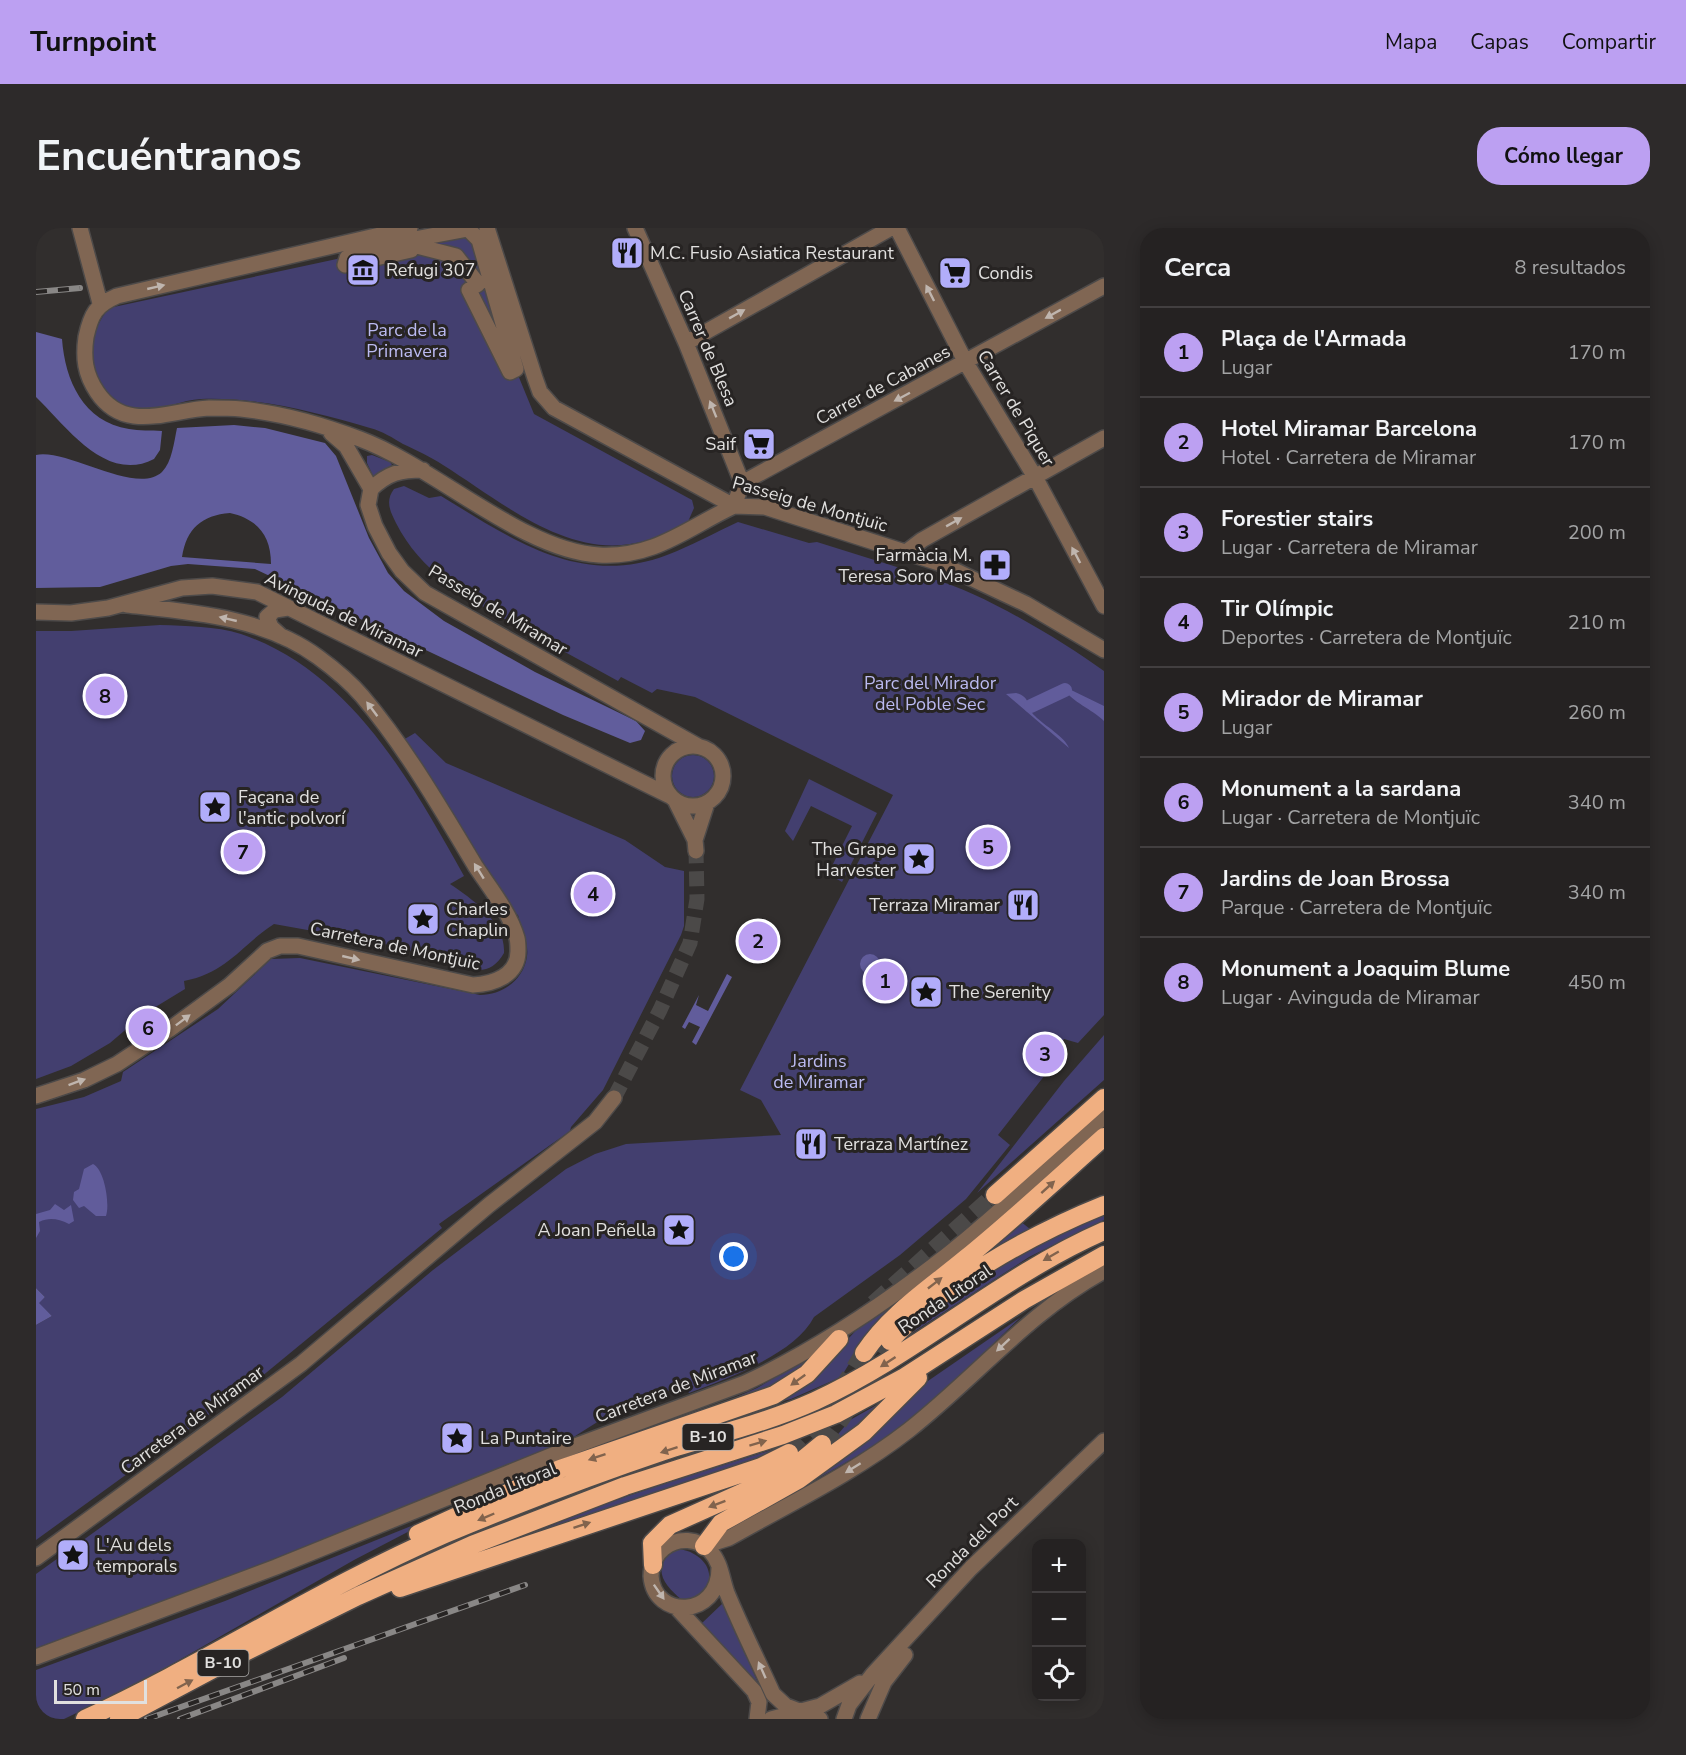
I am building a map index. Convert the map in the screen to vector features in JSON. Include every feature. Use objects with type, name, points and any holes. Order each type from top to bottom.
[{"type":"highway","points":[[994,1195],[1104,1098]]},
{"type":"highway","points":[[864,1353],[879,1332],[905,1306],[965,1259],[1104,1137]]},
{"type":"highway","points":[[890,1341],[921,1311],[1001,1256],[1104,1205]]},
{"type":"highway","name":"Ronda Litoral","points":[[126,1710],[293,1609],[380,1564],[506,1509],[624,1464],[766,1420],[814,1401],[883,1366],[1026,1270],[1067,1247],[1104,1231]]},
{"type":"highway","name":"Ronda Litoral","points":[[86,1719],[126,1710],[314,1617],[511,1529],[625,1486],[783,1435],[836,1414],[937,1357],[1070,1273],[1104,1255]]},
{"type":"highway","name":"B-10","points":[[293,1609],[325,1587],[424,1531],[522,1485],[774,1395],[807,1374],[839,1339]]},
{"type":"highway","name":"B-10","points":[[704,1546],[721,1523],[798,1480],[864,1432],[937,1357]]},
{"type":"highway","points":[[652,1565],[652,1543],[670,1525],[788,1472],[822,1444]]},
{"type":"highway","name":"B-10","points":[[314,1617],[564,1531],[761,1467],[789,1453]]},
{"type":"street","points":[[80,228],[100,303],[117,296],[410,228]]},
{"type":"street","points":[[338,228],[347,242]]},
{"type":"street","name":"Passeig de Montjuïc","points":[[487,228],[535,378],[547,400],[569,417],[734,506],[765,507],[939,563],[997,589],[1056,620],[1104,650]]},
{"type":"street","name":"Carrer de Blesa","points":[[635,228],[686,343],[742,483]]},
{"type":"street","points":[[686,343],[891,228]]},
{"type":"street","name":"Carrer de Piquer","points":[[897,228],[966,363],[1035,477],[1104,606]]},
{"type":"street","points":[[468,229],[479,240],[516,369],[510,372],[469,290],[478,284],[456,256],[409,244],[411,250],[345,265],[347,258],[404,241],[468,229]]},
{"type":"street","name":"Carrer de Cabanes","points":[[742,483],[1104,286]]},
{"type":"street","name":"Passeig de Miramar","points":[[100,303],[88,328],[83,355],[88,379],[103,402],[124,415],[147,419],[209,408],[242,409],[324,428],[346,446],[358,463],[371,489],[368,505],[389,553],[402,571],[425,593],[698,746]]},
{"type":"street","points":[[324,428],[390,452],[519,529],[569,549],[599,555],[660,546],[686,534],[712,516],[734,506],[742,483]]},
{"type":"street","points":[[905,553],[922,540],[1104,438]]},
{"type":"street","points":[[358,463],[358,456],[374,445]]},
{"type":"street","points":[[390,452],[398,463],[398,470]]},
{"type":"street","points":[[371,489],[384,477],[398,470],[423,470]]},
{"type":"street","name":"Avinguda de Miramar","points":[[36,612],[71,613],[127,605],[182,588],[212,586],[257,592],[673,799]]},
{"type":"street","name":"Carretera de Montjuïc","points":[[36,1096],[84,1080],[117,1064],[230,985],[267,951],[280,946],[298,946],[472,985],[492,984],[513,968],[518,954],[517,938],[487,884],[395,739],[361,695],[317,656],[284,638],[232,619],[127,605]]},
{"type":"street","points":[[284,638],[271,627],[267,617],[275,610],[288,608]]},
{"type":"street","name":"Passeig de Miramar","points":[[656,724],[669,735],[674,752]]},
{"type":"street","points":[[689,746],[698,746],[714,754],[723,770],[720,789],[707,803],[695,845],[663,782],[664,765],[674,752],[689,746]]},
{"type":"street","name":"Avinguda de Miramar","points":[[616,769],[639,776],[651,774],[664,765]]},
{"type":"street","points":[[673,799],[692,807],[707,803]]},
{"type":"street","name":"Carretera de Miramar","points":[[36,1558],[301,1364],[489,1205],[596,1122],[614,1098]]},
{"type":"street","name":"Carretera de Miramar","points":[[36,1657],[276,1567],[547,1457],[745,1383],[777,1368],[898,1292],[948,1255],[1104,1117]]},
{"type":"street","points":[[704,1546],[729,1538],[884,1448],[935,1408],[1017,1332],[1069,1291],[1104,1271]]},
{"type":"street","name":"Ronda del Port","points":[[844,1719],[849,1705],[873,1674],[971,1568],[1104,1441]]},
{"type":"street","points":[[757,1719],[760,1706],[754,1691],[676,1607],[658,1595],[651,1575],[652,1565],[662,1549],[678,1541],[696,1542],[711,1552],[726,1591],[773,1694],[786,1706],[820,1719]]},
{"type":"street","points":[[676,1607],[698,1606],[708,1600],[715,1591],[719,1568]]},
{"type":"street","points":[[868,1719],[884,1682],[908,1649],[908,1637]]},
{"type":"street","name":"Ronda del Port","points":[[771,1719],[786,1713],[799,1712],[841,1696],[873,1674]]},
{"type":"green space","name":"Parc de la Primavera","points":[[467,231],[477,241],[509,353],[534,414],[692,500],[694,508],[687,524],[642,542],[610,545],[584,542],[534,523],[434,459],[374,429],[308,411],[244,400],[191,400],[139,411],[117,403],[98,383],[91,358],[92,345],[95,332],[109,308]]},
{"type":"green space","points":[[372,455],[392,465],[374,478],[367,463],[367,456]]},
{"type":"green space","points":[[404,486],[429,498],[441,496],[494,528],[548,554],[576,562],[605,566],[635,564],[667,555],[738,522],[809,543],[817,542],[916,573],[915,579],[933,579],[975,595],[1044,632],[1104,671],[1104,1015],[1078,1043],[1064,1039],[1045,1075],[998,1135],[1010,1145],[966,1199],[900,1255],[814,1317],[792,1343],[776,1354],[740,1373],[689,1393],[684,1385],[618,1409],[572,1438],[468,1481],[226,1578],[36,1648],[36,1574],[282,1397],[433,1270],[566,1169],[595,1154],[626,1144],[781,1135],[761,1100],[740,1090],[893,795],[695,697],[657,689],[652,693],[621,677],[618,681],[502,618],[467,596],[450,585],[420,558],[396,523],[389,502],[394,489]]},
{"type":"green space","points":[[160,625],[211,628],[241,634],[280,651],[314,674],[345,702],[399,767],[444,840],[464,876],[450,884],[486,912],[500,931],[504,953],[497,962],[490,968],[469,969],[465,964],[380,943],[274,924],[212,972],[184,981],[185,989],[144,1014],[110,1043],[71,1066],[36,1079],[36,631]]},
{"type":"green space","points":[[415,733],[446,763],[625,840],[665,867],[684,871],[684,926],[681,935],[603,1090],[570,1131],[439,1224],[442,1228],[261,1377],[36,1540],[36,1325],[52,1316],[38,1303],[45,1297],[36,1288],[36,1109],[84,1097],[121,1081],[123,1072],[218,1009],[271,959],[300,958],[480,995],[504,989],[517,979],[525,965],[526,940],[518,915],[513,912],[435,784],[403,740]]},
{"type":"green space","points":[[693,755],[701,756],[708,761],[713,768],[713,784],[708,791],[701,796],[693,797],[685,796],[678,791],[673,784],[672,776],[673,768],[678,761],[685,756]]},
{"type":"green space","points":[[809,779],[877,813],[842,882],[828,874],[852,826],[811,806],[793,841],[785,831]]},
{"type":"green space","points":[[1104,1035],[1104,1080],[977,1193],[1064,1081]]},
{"type":"green space","points":[[1104,1212],[1104,1220],[1029,1257],[895,1344],[909,1328],[1008,1258]]},
{"type":"green space","points":[[1020,1221],[1030,1229],[960,1272]]},
{"type":"green space","points":[[890,1308],[872,1327],[841,1377],[791,1399],[766,1405],[818,1372],[859,1327]]},
{"type":"green space","points":[[1021,1317],[959,1377],[911,1419],[869,1449],[791,1493],[925,1383]]},
{"type":"green space","points":[[816,1354],[800,1371],[784,1382],[700,1413],[757,1388]]},
{"type":"green space","points":[[882,1402],[883,1405],[818,1458],[850,1420]]},
{"type":"green space","points":[[784,1446],[763,1459],[523,1538],[619,1499]]},
{"type":"green space","points":[[446,1512],[354,1560],[139,1683],[64,1719],[36,1719],[36,1670],[225,1601]]},
{"type":"green space","points":[[676,1549],[695,1555],[701,1559],[708,1570],[707,1586],[700,1597],[682,1600],[665,1582],[661,1569],[663,1562]]},
{"type":"green space","points":[[723,1603],[759,1685],[701,1624]]},
{"type":"shaded area","points":[[36,332],[62,339],[72,384],[88,408],[100,418],[113,425],[129,429],[162,431],[160,450],[154,459],[136,465],[120,464],[103,458],[74,436],[36,397]]},
{"type":"shaded area","points":[[234,425],[265,428],[325,443],[336,456],[369,538],[388,573],[404,591],[444,621],[535,672],[636,721],[645,731],[641,740],[630,743],[563,715],[255,569],[188,564],[171,566],[100,587],[36,588],[36,455],[65,458],[119,475],[150,478],[162,472],[168,463],[177,428]],"holes":[[[230,513],[248,519],[261,530],[268,545],[271,564],[182,557],[187,539],[197,525],[204,520],[220,514]]]},
{"type":"shaded area","points":[[1067,688],[1104,706],[1104,721],[1072,698],[1064,689]]},
{"type":"shaded area","points":[[1016,693],[1027,700],[1032,713],[1069,748],[1006,694]]},
{"type":"shaded area","points":[[870,954],[877,957],[880,964],[877,971],[870,974],[863,971],[860,964],[863,957]]},
{"type":"shaded area","points":[[727,974],[732,977],[696,1045],[692,1042],[700,1027],[689,1022],[685,1029],[682,1027],[699,995],[696,1005],[708,1011]]},
{"type":"shaded area","points":[[93,1164],[101,1173],[106,1188],[106,1216],[96,1216],[84,1206],[79,1208],[73,1200],[74,1192],[79,1189],[84,1169]]},
{"type":"shaded area","points":[[55,1204],[64,1210],[71,1205],[74,1221],[69,1224],[54,1219],[39,1222],[40,1231],[36,1238],[36,1214],[50,1210]]},
{"type":"shaded area","points":[[36,1288],[45,1297],[39,1303],[52,1316],[36,1325]]},
{"type":"waterway","points":[[1031,706],[1065,690]]},
{"type":"tunnel","points":[[614,1098],[660,1010],[690,943],[697,899],[696,851]]},
{"type":"tunnel","points":[[874,1304],[995,1195]]},
{"type":"tunnel","points":[[822,1444],[890,1341]]},
{"type":"tunnel","points":[[789,1453],[812,1431],[864,1353]]},
{"type":"railway","points":[[36,292],[80,288]]},
{"type":"railway","points":[[147,1719],[525,1585]]},
{"type":"railway","points":[[180,1719],[344,1658]]},
{"type":"place","name":"M.C. Fusio Asiatica Restaurant","points":[[627,253]]},
{"type":"place","name":"Refugi 307","points":[[363,270]]},
{"type":"place","name":"Condis","points":[[955,273]]},
{"type":"place","name":"Saif","points":[[759,444]]},
{"type":"place","name":"Farmàcia M. Teresa Soro Mas","points":[[995,565]]},
{"type":"place","name":"Monument a Joaquim Blume","points":[[105,696]]},
{"type":"place","name":"Façana de l'antic polvorí","points":[[215,807]]},
{"type":"place","name":"Mirador de Miramar","points":[[988,847]]},
{"type":"place","name":"Jardins de Joan Brossa","points":[[243,852]]},
{"type":"place","name":"The Grape Harvester","points":[[919,859]]},
{"type":"place","name":"Tir Olímpic","points":[[593,894]]},
{"type":"place","name":"Terraza Miramar","points":[[1023,905]]},
{"type":"place","name":"Charles Chaplin","points":[[423,919]]},
{"type":"place","name":"Hotel Miramar Barcelona","points":[[758,941]]},
{"type":"place","name":"Plaça de l'Armada","points":[[885,981]]},
{"type":"place","name":"The Serenity","points":[[926,992]]},
{"type":"place","name":"Monument a la sardana","points":[[148,1028]]},
{"type":"place","name":"Forestier stairs","points":[[1045,1054]]},
{"type":"place","name":"Terraza Martínez","points":[[811,1144]]},
{"type":"place","name":"A Joan Peñella","points":[[679,1230]]},
{"type":"place","name":"La Puntaire","points":[[457,1438]]},
{"type":"place","name":"L'Au dels temporals","points":[[73,1555]]},
{"type":"park label","name":"Parc del Mirador del Poble Sec","points":[[930,693]]},
{"type":"park label","name":"Jardins de Miramar","points":[[819,1071]]}]
